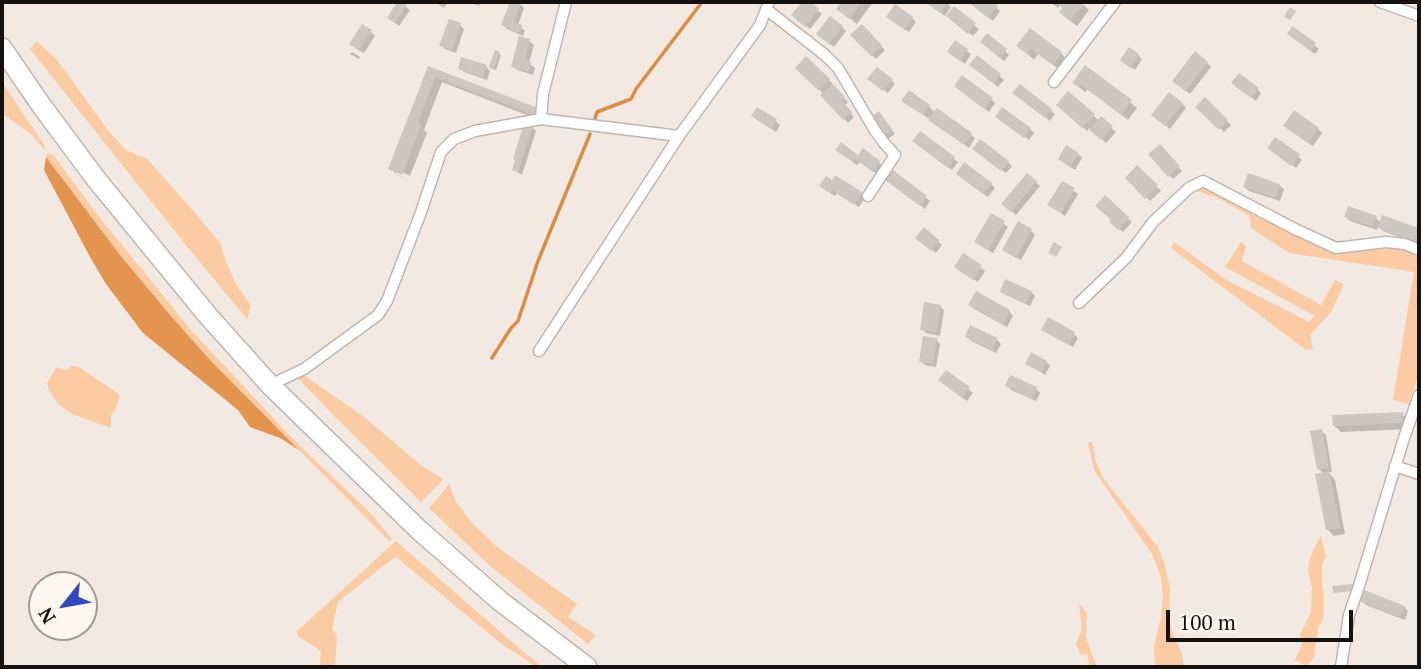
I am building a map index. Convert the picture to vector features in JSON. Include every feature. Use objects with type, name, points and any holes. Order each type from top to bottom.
[{"type":"highway","points":[[2,48],[96,179],[209,317],[270,384],[419,530],[500,601],[587,667]]},
{"type":"street","points":[[541,119],[543,94],[566,2]]},
{"type":"street","points":[[1054,82],[1115,2]]},
{"type":"street","points":[[1380,2],[1419,16]]},
{"type":"street","points":[[539,351],[679,136],[760,25],[768,6],[838,68],[874,129],[895,155],[868,196]]},
{"type":"street","points":[[270,384],[304,369],[378,315],[387,301],[441,152],[454,139],[475,131],[541,119],[679,136]]},
{"type":"street","points":[[1079,303],[1126,258],[1153,222],[1189,188],[1203,181],[1336,248],[1386,242],[1405,244],[1419,250]]},
{"type":"street","points":[[1341,667],[1349,615],[1419,395]]},
{"type":"street","points":[[1395,466],[1419,474]]},
{"type":"shaded area","points":[[37,41],[57,60],[110,133],[126,150],[147,159],[220,243],[236,284],[251,306],[247,319],[30,49]]},
{"type":"shaded area","points":[[2,82],[45,146],[44,149],[30,133],[2,114]]},
{"type":"shaded area","points":[[47,153],[54,156],[191,330],[291,437],[373,516],[392,539],[390,542],[211,361],[170,315],[79,202],[46,157]]},
{"type":"shaded area","points":[[46,157],[120,255],[170,315],[211,361],[299,450],[280,438],[250,427],[238,410],[143,333],[106,284],[90,257],[44,170]]},
{"type":"shaded area","points":[[1206,186],[1335,250],[1385,245],[1406,248],[1419,256],[1419,375],[1408,404],[1393,400],[1414,272],[1289,253],[1251,228],[1250,216],[1218,198],[1194,190]]},
{"type":"shaded area","points":[[1174,242],[1225,279],[1309,322],[1315,316],[1225,267],[1241,242],[1246,246],[1242,261],[1321,305],[1335,280],[1344,284],[1331,312],[1310,335],[1313,349],[1306,350],[1171,248]]},
{"type":"shaded area","points":[[72,366],[79,367],[120,395],[111,415],[111,428],[72,414],[58,404],[50,392],[47,384],[56,367],[66,370]]},
{"type":"shaded area","points":[[304,375],[364,417],[423,467],[444,479],[421,502],[298,378]]},
{"type":"shaded area","points":[[1088,442],[1092,442],[1103,478],[1158,547],[1170,589],[1171,629],[1182,654],[1184,667],[1155,667],[1154,646],[1163,596],[1161,577],[1152,554],[1094,470]]},
{"type":"shaded area","points":[[449,484],[456,502],[473,524],[496,546],[577,604],[568,617],[596,635],[588,644],[490,566],[429,508]]},
{"type":"shaded area","points":[[1321,536],[1326,556],[1322,564],[1323,619],[1318,628],[1314,657],[1307,666],[1295,660],[1302,644],[1300,634],[1311,612],[1312,587],[1308,571],[1310,559]]},
{"type":"shaded area","points":[[396,541],[542,667],[536,667],[504,646],[396,557],[338,602],[332,629],[337,635],[335,667],[320,667],[321,651],[299,637],[296,632]]},
{"type":"shaded area","points":[[1079,603],[1087,613],[1086,638],[1097,667],[1090,667],[1087,654],[1081,655],[1076,644],[1082,629]]},
{"type":"building","points":[[397,2],[407,5],[395,23],[387,18]]},
{"type":"building","points":[[510,2],[521,3],[514,22],[522,25],[519,33],[501,25]]},
{"type":"building","points":[[802,2],[811,2],[819,9],[805,27],[791,15]]},
{"type":"building","points":[[841,2],[862,2],[849,19],[836,9]]},
{"type":"building","points":[[925,2],[948,2],[940,13]]},
{"type":"building","points":[[968,2],[992,2],[998,6],[988,18]]},
{"type":"building","points":[[1055,2],[1085,2],[1070,21],[1059,12],[1063,8]]},
{"type":"building","points":[[895,4],[913,17],[905,30],[886,17]]},
{"type":"building","points":[[954,6],[976,23],[968,34],[946,16]]},
{"type":"building","points":[[1290,7],[1296,11],[1290,20],[1284,17]]},
{"type":"building","points":[[830,16],[843,26],[829,44],[816,34]]},
{"type":"building","points":[[449,19],[461,23],[452,50],[439,46]]},
{"type":"building","points":[[362,24],[372,30],[359,50],[349,44]]},
{"type":"building","points":[[862,24],[882,45],[871,56],[850,35]]},
{"type":"building","points":[[1292,26],[1316,43],[1311,51],[1287,34]]},
{"type":"building","points":[[1030,28],[1062,52],[1053,65],[1031,49],[1027,54],[1016,46]]},
{"type":"building","points":[[987,33],[1007,49],[1000,58],[980,42]]},
{"type":"building","points":[[519,36],[530,39],[525,60],[531,62],[529,72],[511,67]]},
{"type":"building","points":[[955,40],[968,49],[960,61],[947,52]]},
{"type":"building","points":[[1129,47],[1139,54],[1130,68],[1120,60]]},
{"type":"building","points":[[495,50],[500,52],[494,69],[489,67]]},
{"type":"building","points":[[1195,51],[1208,62],[1185,91],[1172,81]]},
{"type":"building","points":[[977,55],[1001,74],[994,84],[969,65]]},
{"type":"building","points":[[806,56],[830,79],[819,91],[795,68]]},
{"type":"building","points":[[461,57],[487,65],[483,77],[458,69]]},
{"type":"building","points":[[1085,65],[1132,100],[1121,115],[1080,84],[1078,87],[1072,83]]},
{"type":"building","points":[[428,66],[538,108],[536,116],[435,77],[402,175],[388,169]]},
{"type":"building","points":[[877,67],[893,79],[883,91],[867,79]]},
{"type":"building","points":[[1239,73],[1259,88],[1251,98],[1231,83]]},
{"type":"building","points":[[962,75],[993,98],[984,109],[954,86]]},
{"type":"building","points":[[833,84],[845,97],[842,101],[852,112],[843,120],[820,95]]},
{"type":"building","points":[[1020,84],[1052,109],[1045,118],[1012,93]]},
{"type":"building","points":[[909,90],[930,105],[923,115],[901,101]]},
{"type":"building","points":[[1068,91],[1095,114],[1082,128],[1056,105]]},
{"type":"building","points":[[1169,92],[1183,103],[1165,126],[1151,115]]},
{"type":"building","points":[[1205,97],[1228,120],[1219,130],[1195,107]]},
{"type":"building","points":[[757,107],[777,119],[771,129],[751,116]]},
{"type":"building","points":[[1002,107],[1031,128],[1024,138],[995,117]]},
{"type":"building","points":[[937,108],[972,133],[964,145],[928,120]]},
{"type":"building","points":[[1294,110],[1319,128],[1308,143],[1283,126]]},
{"type":"building","points":[[879,111],[892,129],[883,136],[869,118]]},
{"type":"building","points":[[1101,116],[1113,126],[1101,140],[1089,130]]},
{"type":"building","points":[[524,123],[533,126],[518,172],[512,170],[513,159]]},
{"type":"building","points":[[920,131],[955,157],[948,168],[912,141]]},
{"type":"building","points":[[1275,137],[1300,154],[1291,166],[1267,148]]},
{"type":"building","points":[[980,139],[1009,161],[1001,171],[972,149]]},
{"type":"building","points":[[841,142],[858,155],[863,148],[880,161],[873,172],[855,159],[853,162],[835,150]]},
{"type":"building","points":[[1160,144],[1180,166],[1168,177],[1148,154]]},
{"type":"building","points":[[1066,145],[1079,153],[1070,167],[1058,159]]},
{"type":"building","points":[[964,162],[992,183],[983,194],[956,174]]},
{"type":"building","points":[[1137,165],[1158,185],[1145,199],[1125,178]]},
{"type":"building","points":[[893,170],[927,196],[920,206],[885,180]]},
{"type":"building","points":[[1027,173],[1037,181],[1011,212],[1001,204]]},
{"type":"building","points":[[1248,173],[1280,184],[1276,198],[1243,187]]},
{"type":"building","points":[[835,175],[862,192],[854,205],[832,190],[830,193],[819,186],[826,176],[832,180]]},
{"type":"building","points":[[1062,181],[1075,188],[1061,213],[1047,205]]},
{"type":"building","points":[[1105,195],[1129,217],[1118,230],[1095,206]]},
{"type":"building","points":[[1348,206],[1377,216],[1373,227],[1344,217]]},
{"type":"building","points":[[991,213],[1005,221],[988,250],[974,242]]},
{"type":"building","points":[[1382,215],[1419,228],[1414,241],[1377,228]]},
{"type":"building","points":[[1018,221],[1032,229],[1016,258],[1002,250]]},
{"type":"building","points":[[924,227],[939,240],[931,251],[915,238]]},
{"type":"building","points":[[1054,242],[1062,247],[1056,257],[1048,253]]},
{"type":"building","points":[[963,253],[982,265],[973,280],[954,267]]},
{"type":"building","points":[[1005,279],[1032,291],[1026,303],[1000,292]]},
{"type":"building","points":[[976,291],[1010,310],[1003,324],[968,305]]},
{"type":"building","points":[[924,302],[941,305],[936,332],[920,330]]},
{"type":"building","points":[[1048,317],[1075,332],[1069,345],[1041,330]]},
{"type":"building","points":[[970,325],[998,338],[992,350],[965,337]]},
{"type":"building","points":[[923,336],[937,338],[933,364],[919,362]]},
{"type":"building","points":[[1031,352],[1047,361],[1041,372],[1025,364]]},
{"type":"building","points":[[946,370],[970,387],[962,398],[938,380]]},
{"type":"building","points":[[1010,375],[1037,387],[1032,399],[1005,386]]},
{"type":"building","points":[[1403,412],[1403,423],[1333,426],[1332,415]]},
{"type":"building","points":[[1322,429],[1329,468],[1317,470],[1310,431]]},
{"type":"building","points":[[1329,471],[1340,528],[1326,530],[1315,474]]},
{"type":"building","points":[[1353,584],[1354,591],[1333,593],[1332,586]]},
{"type":"building","points":[[1364,590],[1405,606],[1400,617],[1360,601]]},
{"type":"waterway","points":[[594,122],[597,112],[631,99],[702,2]]},
{"type":"waterway","points":[[492,358],[518,321],[538,261],[590,134]]}]
